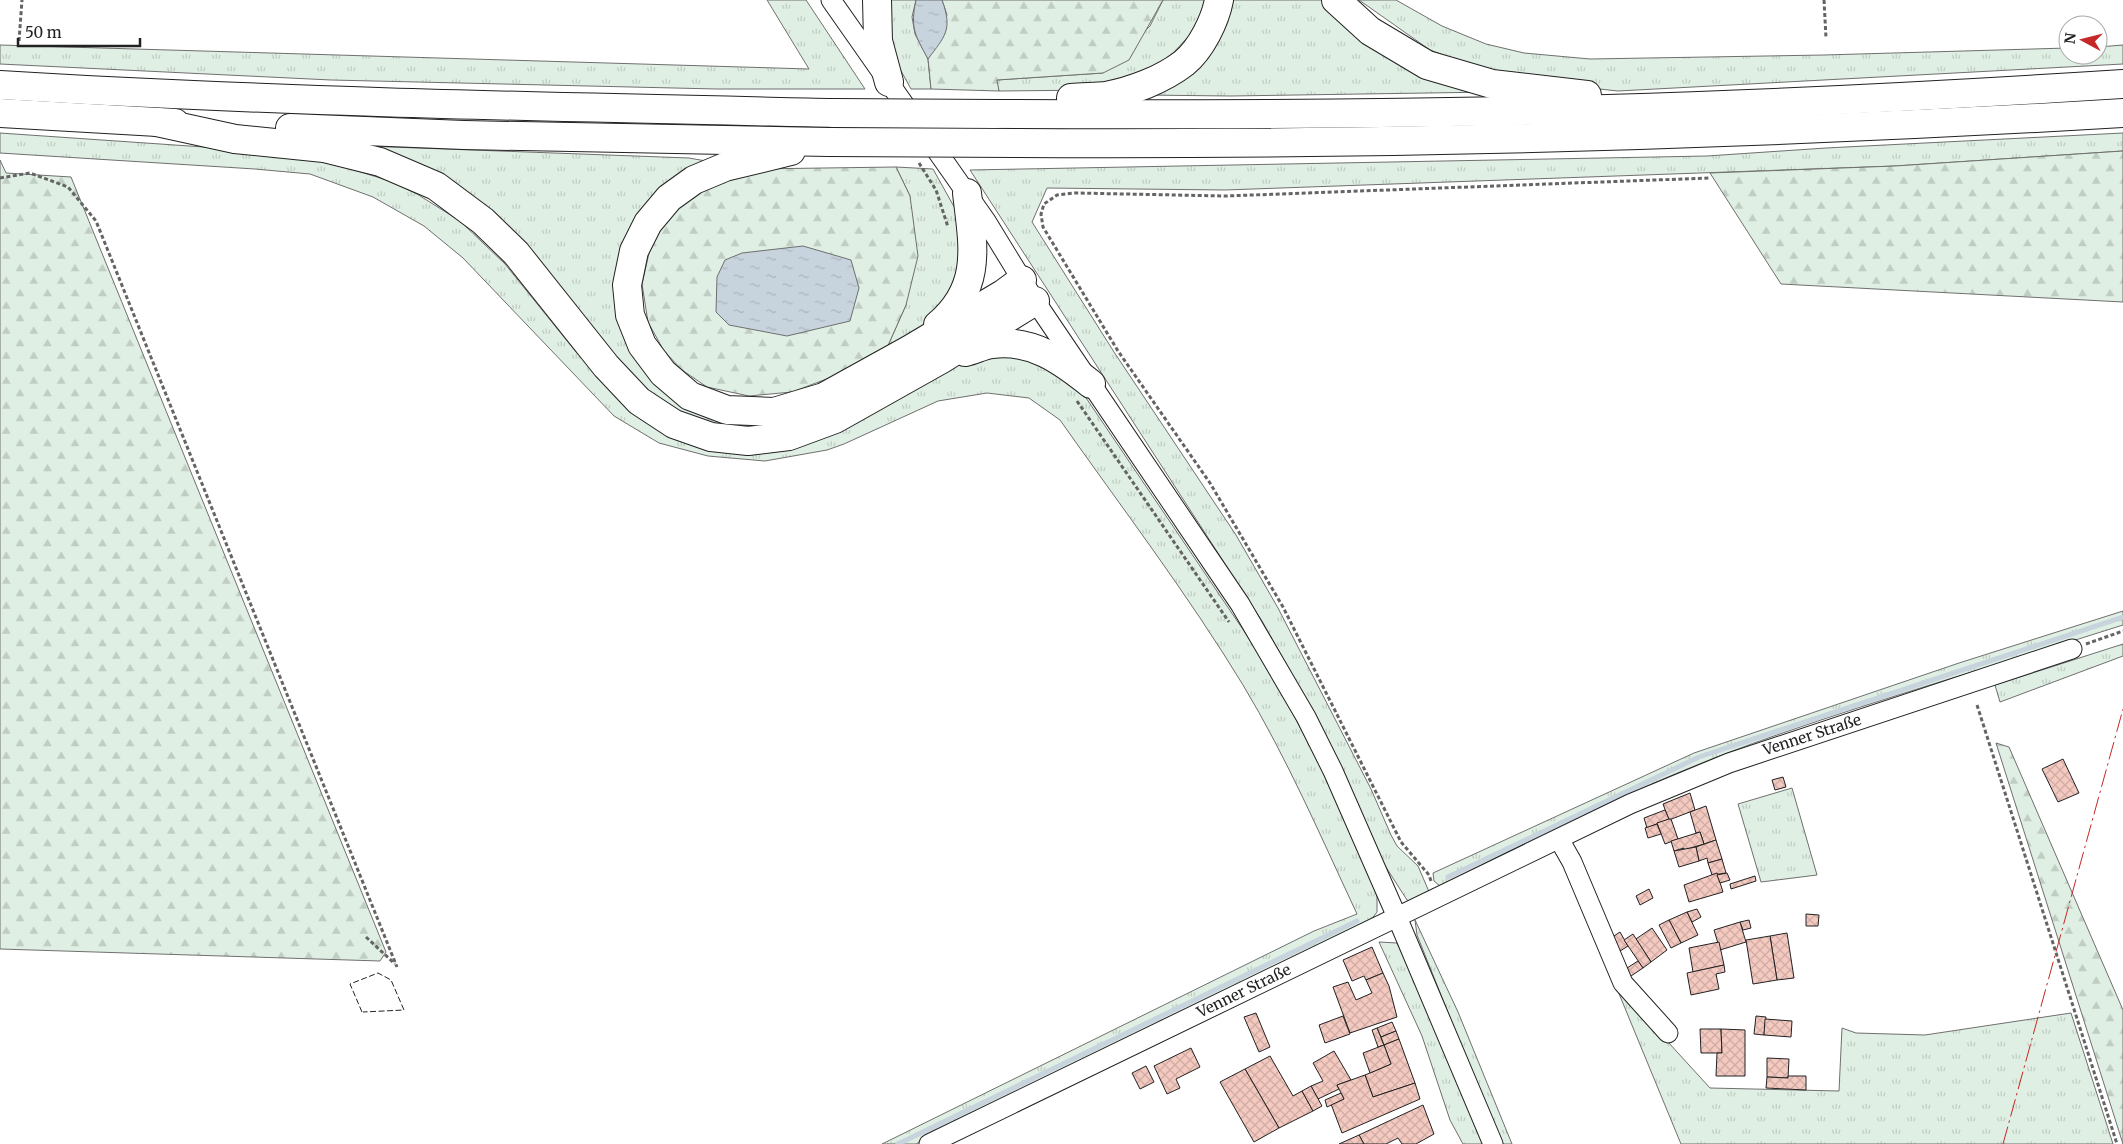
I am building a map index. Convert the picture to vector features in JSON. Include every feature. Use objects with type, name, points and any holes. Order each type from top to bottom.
[{"type":"highway","points":[[877,0],[878,41],[888,82]]},
{"type":"highway","points":[[996,114],[1030,101],[1106,96],[1130,90],[1154,80],[1184,62],[1202,42],[1217,11],[1219,0]]},
{"type":"highway","points":[[1336,0],[1370,31],[1427,65],[1492,84],[1683,106]]},
{"type":"highway","points":[[0,85],[104,91],[476,105],[834,113],[1359,114],[1783,103],[2123,84]]},
{"type":"highway","points":[[0,113],[157,122],[464,135],[829,142],[1016,143],[1169,143],[1584,137],[1794,130],[2123,113]]},
{"type":"highway","points":[[157,122],[235,138],[324,148],[380,162],[436,186],[483,221],[516,253],[606,366],[639,401],[674,424],[712,437],[748,441],[789,436],[835,419],[940,360],[1028,290]]},
{"type":"highway","points":[[829,142],[725,167],[694,180],[669,198],[648,223],[634,252],[627,285],[630,315],[642,345],[663,373],[690,396],[727,410],[774,412],[824,397],[1003,294],[1028,290]]},
{"type":"highway","points":[[908,350],[945,319],[963,295],[970,280],[972,264],[971,237],[966,193]]},
{"type":"highway","points":[[940,360],[991,344],[1012,344],[1041,350],[1050,355],[1083,391]]},
{"type":"street","points":[[831,0],[986,221],[1028,290],[1083,391],[1240,604],[1306,717],[1333,771],[1397,917],[1493,1144]]},
{"type":"street","name":"Venner Straße","points":[[929,1144],[1630,804],[1729,763],[2072,649]]},
{"type":"street","points":[[1559,839],[1572,862],[1623,984],[1668,1032]]},
{"type":"path","points":[[19,41],[22,0]]},
{"type":"path","points":[[1824,0],[1826,38]]},
{"type":"path","points":[[915,158],[936,190],[950,232]]},
{"type":"path","points":[[0,178],[30,173],[68,187],[96,221],[397,966],[366,936]]},
{"type":"path","points":[[1438,898],[1429,875],[1401,842],[1283,607],[1210,483],[1118,351],[1043,228],[1040,214],[1044,204],[1057,195],[1075,193],[1226,196],[1709,178]]},
{"type":"path","points":[[1083,391],[1232,626]]},
{"type":"path","points":[[2072,649],[2123,632]]},
{"type":"path","points":[[1977,705],[2118,1144]]},
{"type":"green space","points":[[767,0],[806,0],[865,89],[717,89],[331,80],[0,64],[0,45],[809,69]]},
{"type":"green space","points":[[882,0],[916,0],[912,17],[915,34],[928,59],[931,89],[911,89],[889,49]]},
{"type":"green space","points":[[942,0],[1163,0],[1129,60],[1103,73],[997,80],[999,91],[931,89],[928,59],[947,15]]},
{"type":"green space","points":[[1163,0],[1206,0],[1204,8],[1190,35],[1173,53],[1146,73],[1098,90],[999,91],[996,80],[1103,73],[1150,26]]},
{"type":"green space","points":[[1226,0],[1331,0],[1493,92],[1231,96],[1142,95]]},
{"type":"green space","points":[[1359,0],[1396,0],[1442,26],[1486,44],[1524,53],[1590,59],[2058,48],[2058,65],[2104,65],[1618,91],[1508,79],[1430,50]]},
{"type":"green space","points":[[2123,45],[2123,64],[2108,65],[2108,46]]},
{"type":"green space","points":[[0,133],[262,151],[318,159],[390,181],[417,194],[460,221],[505,264],[576,352],[621,401],[704,446],[962,360],[1029,353],[1080,389],[1244,631],[1278,685],[1327,779],[1377,892],[1377,912],[1367,925],[916,1144],[882,1144],[1314,931],[1357,914],[1289,769],[1243,685],[1177,584],[1060,420],[1029,398],[987,393],[938,401],[827,450],[765,461],[708,456],[659,443],[614,416],[463,258],[424,226],[373,197],[310,174],[0,153]]},
{"type":"green space","points":[[2123,133],[2123,151],[1895,166],[1225,190],[1047,188],[1032,222],[1114,352],[1236,535],[1278,608],[1371,789],[1391,835],[1397,846],[1418,866],[1430,894],[1412,902],[1407,900],[1384,864],[1312,710],[1262,621],[970,170],[1707,156]]},
{"type":"green space","points":[[364,146],[689,158],[706,161],[652,203],[631,331],[726,413],[879,384],[747,432],[696,422],[656,403],[539,271]]},
{"type":"green space","points":[[2123,151],[2123,302],[1781,284],[1710,173],[1895,166]]},
{"type":"green space","points":[[0,160],[6,173],[71,177],[386,952],[380,961],[0,949]]},
{"type":"green space","points":[[896,167],[933,169],[957,212],[965,271],[930,324],[886,350],[906,305],[910,196]]},
{"type":"green space","points":[[896,167],[910,196],[918,256],[906,305],[886,350],[840,374],[792,392],[749,396],[707,387],[682,370],[664,351],[648,322],[642,284],[649,253],[669,213],[696,191],[752,169]]},
{"type":"green space","points":[[2123,611],[2123,625],[1774,736],[1688,769],[1604,805],[1440,886],[1434,881],[1433,873],[1694,753],[1959,663]]},
{"type":"green space","points":[[2123,644],[2123,656],[2000,702],[1995,685]]},
{"type":"green space","points":[[1996,743],[2009,747],[2123,1010],[2123,1144]]},
{"type":"green space","points":[[1792,788],[1817,875],[1761,882],[1738,804]]},
{"type":"green space","points":[[1415,920],[1458,1012],[1512,1144],[1503,1144],[1417,935]]},
{"type":"green space","points":[[1379,942],[1397,943],[1422,996],[1485,1144],[1463,1144],[1450,1120],[1422,1036]]},
{"type":"green space","points":[[1615,984],[1710,1088],[1839,1091],[1842,1028],[1856,1033],[1925,1035],[2071,1013],[2113,1144],[1681,1144]]},
{"type":"water","points":[[916,0],[942,0],[947,19],[943,38],[928,59],[915,31],[914,10]]},
{"type":"water","points":[[803,246],[851,260],[859,288],[850,321],[787,336],[729,325],[716,312],[717,277],[725,260],[742,253]]},
{"type":"building","points":[[2063,759],[2079,793],[2058,802],[2042,769]]},
{"type":"building","points":[[1783,777],[1786,787],[1775,790],[1772,780]]},
{"type":"building","points":[[1690,793],[1695,810],[1669,820],[1663,804]]},
{"type":"building","points":[[1706,806],[1716,840],[1704,844],[1700,832],[1696,833],[1690,812]]},
{"type":"building","points":[[1665,810],[1669,819],[1647,828],[1644,818]]},
{"type":"building","points":[[1671,819],[1678,839],[1665,844],[1657,823]]},
{"type":"building","points":[[1657,824],[1661,834],[1648,838],[1645,828]]},
{"type":"building","points":[[1700,832],[1704,844],[1674,851],[1671,841]]},
{"type":"building","points":[[1716,840],[1722,859],[1708,863],[1707,858],[1699,861],[1696,847]]},
{"type":"building","points":[[1696,847],[1699,861],[1679,867],[1674,851]]},
{"type":"building","points":[[1722,859],[1726,873],[1712,875],[1708,863]]},
{"type":"building","points":[[1717,873],[1723,892],[1689,902],[1684,885]]},
{"type":"building","points":[[1727,873],[1730,880],[1720,883],[1717,875]]},
{"type":"building","points":[[1755,876],[1756,881],[1731,889],[1730,884]]},
{"type":"building","points":[[1649,889],[1653,898],[1640,905],[1636,896]]},
{"type":"building","points":[[1697,909],[1701,917],[1692,922],[1687,912]]},
{"type":"building","points":[[1687,912],[1698,935],[1681,943],[1669,920]]},
{"type":"building","points":[[1806,914],[1819,915],[1818,926],[1806,926]]},
{"type":"building","points":[[1669,920],[1681,943],[1671,948],[1659,925]]},
{"type":"building","points":[[1749,920],[1751,928],[1743,930],[1740,922]]},
{"type":"building","points":[[1740,922],[1746,942],[1720,950],[1714,930]]},
{"type":"building","points":[[1652,928],[1667,950],[1651,962],[1636,939]]},
{"type":"building","points":[[1620,932],[1628,946],[1617,953],[1611,938]]},
{"type":"building","points":[[1787,933],[1794,978],[1777,980],[1770,936]]},
{"type":"building","points":[[1633,934],[1651,962],[1643,968],[1624,940]]},
{"type":"building","points":[[1770,936],[1777,980],[1753,984],[1746,940]]},
{"type":"building","points":[[1719,942],[1724,965],[1693,972],[1689,948]]},
{"type":"building","points":[[1372,947],[1383,973],[1366,980],[1364,976],[1352,981],[1343,960]]},
{"type":"building","points":[[1638,961],[1643,968],[1628,978],[1627,968]]},
{"type":"building","points":[[1724,965],[1725,972],[1716,974],[1719,989],[1691,995],[1687,973]]},
{"type":"building","points":[[1383,973],[1389,986],[1397,1017],[1350,1033],[1333,987],[1348,982],[1356,1000],[1372,993],[1366,980]]},
{"type":"building","points":[[1256,1013],[1270,1047],[1259,1052],[1244,1017]]},
{"type":"building","points":[[1343,1016],[1350,1034],[1325,1043],[1319,1025]]},
{"type":"building","points":[[1756,1016],[1766,1017],[1764,1035],[1754,1034]]},
{"type":"building","points":[[1765,1019],[1792,1021],[1791,1037],[1764,1035]]},
{"type":"building","points":[[1392,1022],[1396,1031],[1381,1037],[1377,1028]]},
{"type":"building","points":[[1377,1028],[1384,1045],[1378,1047],[1372,1030]]},
{"type":"building","points":[[1700,1029],[1721,1029],[1722,1053],[1701,1053]]},
{"type":"building","points":[[1721,1029],[1745,1030],[1745,1076],[1716,1076],[1717,1053],[1722,1053]]},
{"type":"building","points":[[1396,1031],[1399,1039],[1384,1045],[1381,1037]]},
{"type":"building","points":[[1399,1039],[1415,1083],[1373,1097],[1365,1075],[1391,1064],[1384,1045]]},
{"type":"building","points":[[1384,1045],[1391,1064],[1370,1073],[1363,1053]]},
{"type":"building","points":[[1191,1048],[1200,1067],[1176,1079],[1180,1088],[1167,1094],[1154,1066]]},
{"type":"building","points":[[1334,1051],[1351,1080],[1337,1085],[1339,1089],[1318,1099],[1311,1086],[1323,1081],[1313,1063]]},
{"type":"building","points":[[1270,1056],[1293,1096],[1302,1091],[1313,1111],[1279,1128],[1245,1069]]},
{"type":"building","points":[[1767,1058],[1789,1059],[1788,1078],[1767,1077]]},
{"type":"building","points":[[1146,1066],[1154,1082],[1140,1089],[1132,1073]]},
{"type":"building","points":[[1245,1069],[1279,1128],[1254,1142],[1220,1082]]},
{"type":"building","points":[[1365,1075],[1373,1097],[1415,1083],[1420,1099],[1342,1133],[1331,1104],[1344,1099],[1337,1085]]},
{"type":"building","points":[[1788,1076],[1806,1076],[1806,1090],[1766,1088],[1767,1077],[1788,1078]]},
{"type":"building","points":[[1311,1086],[1322,1106],[1313,1111],[1302,1091]]},
{"type":"building","points":[[1341,1093],[1344,1099],[1327,1107],[1325,1100]]},
{"type":"building","points":[[1423,1105],[1434,1134],[1416,1144],[1402,1144],[1398,1138],[1386,1144],[1364,1144],[1359,1135]]},
{"type":"building","points":[[1359,1135],[1364,1144],[1339,1144]]},
{"type":"waterway","points":[[1448,877],[1699,757],[2123,617]]},
{"type":"waterway","points":[[898,1144],[1357,921]]},
{"type":"fence","points":[[362,1012],[350,984],[378,973],[391,980],[404,1010],[363,1012]]},
{"type":"power","points":[[2003,1144],[2123,709]]}]
